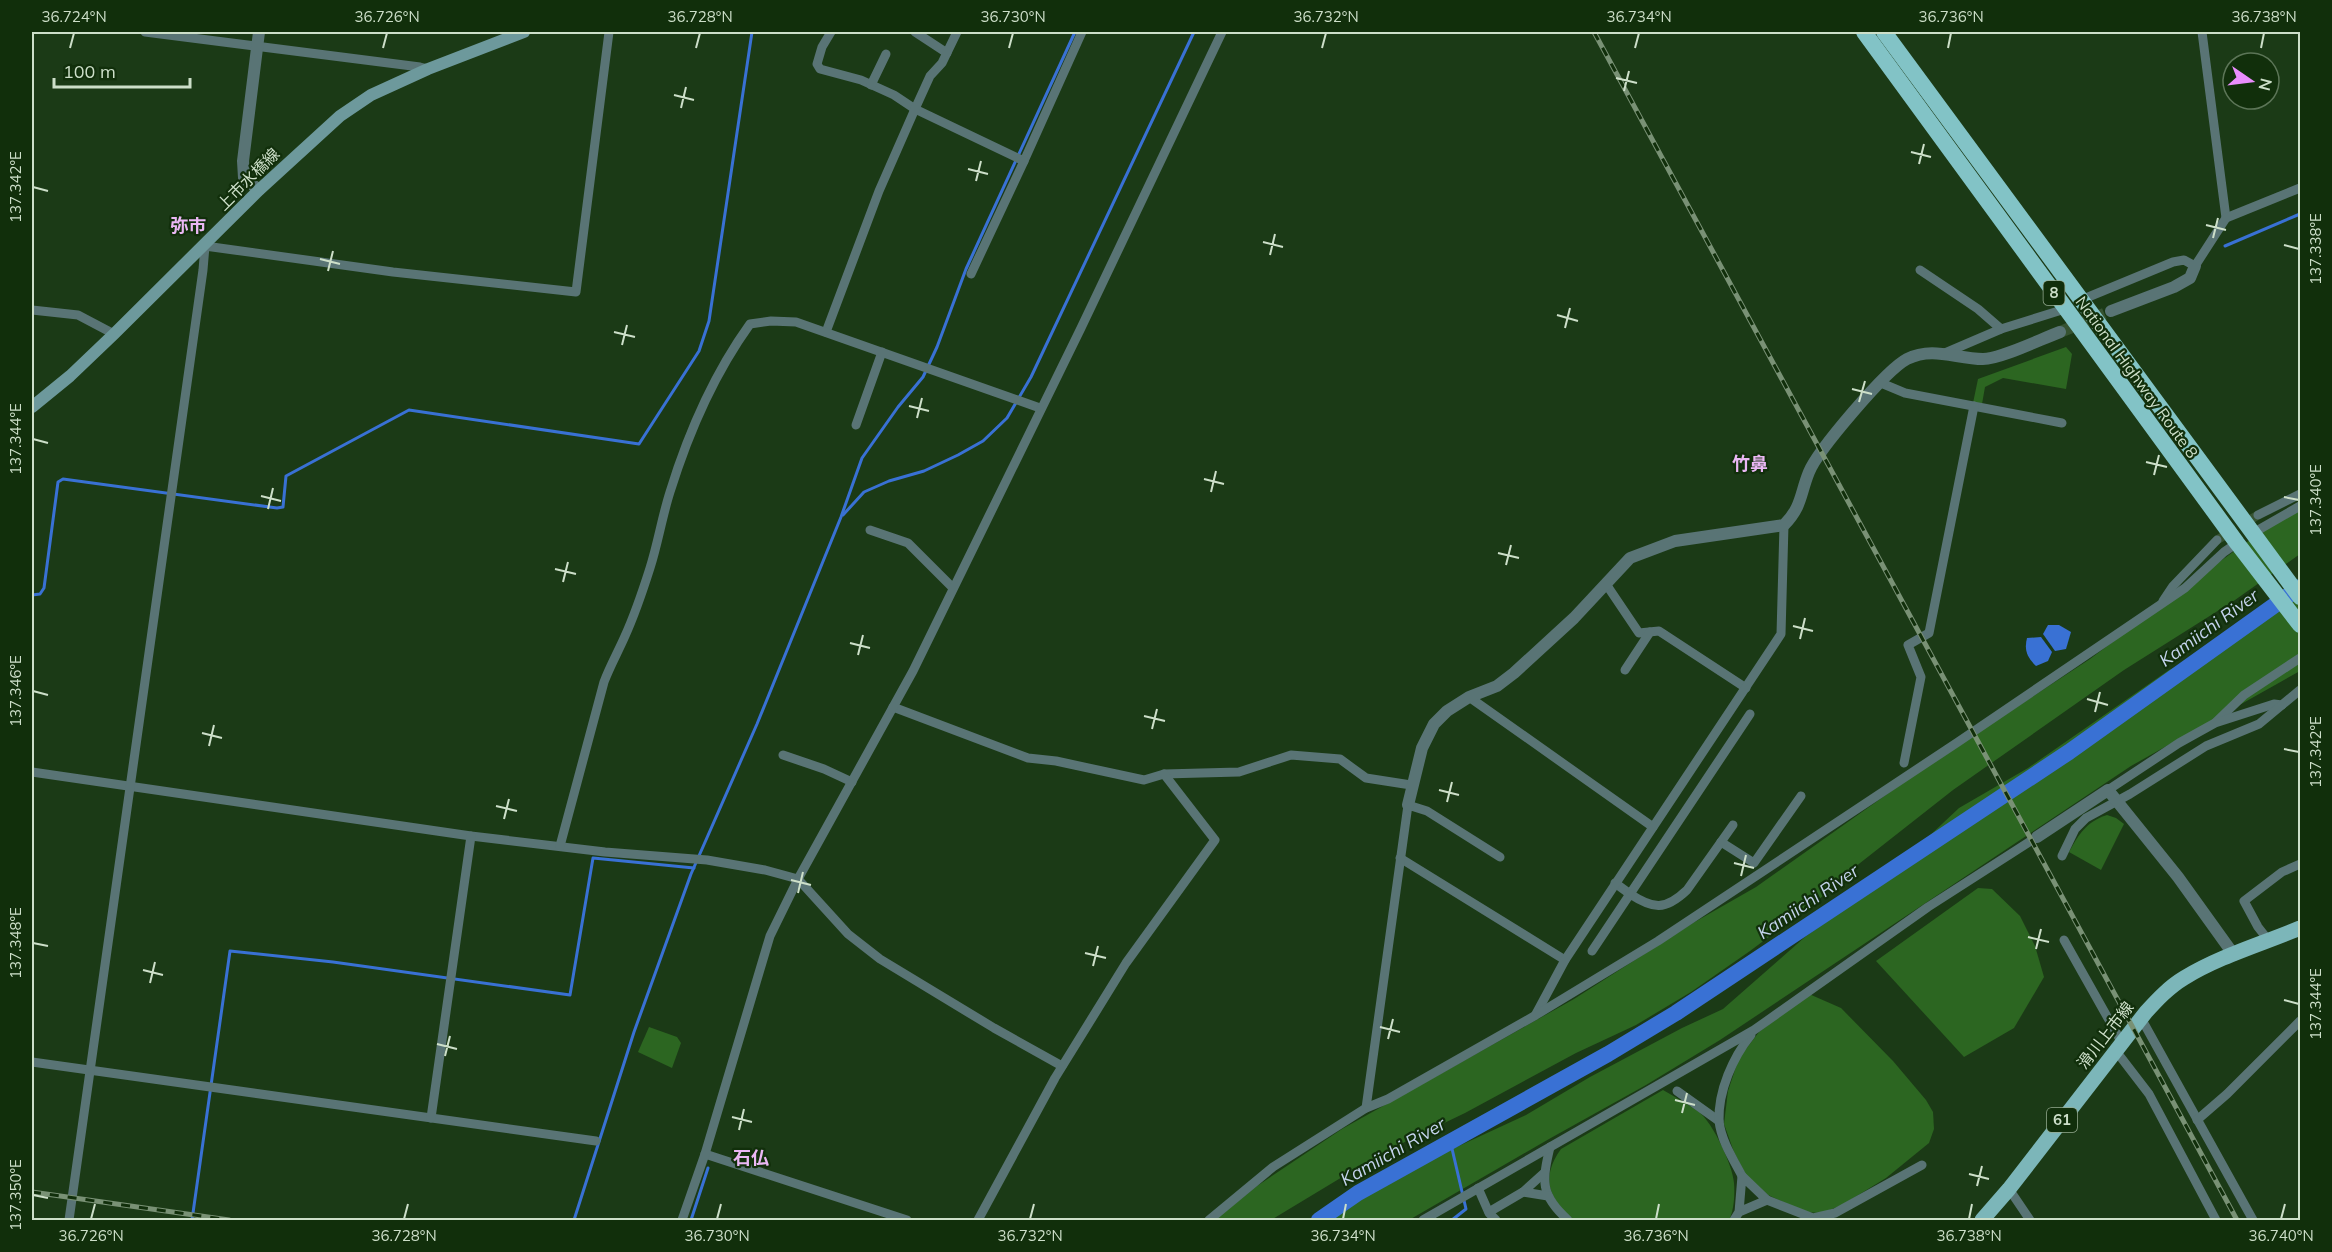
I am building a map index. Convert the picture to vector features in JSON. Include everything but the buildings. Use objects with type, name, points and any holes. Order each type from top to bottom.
[{"type":"highway","name":"National Highway Route 8","points":[[1864,32],[2242,548],[2295,597]]},
{"type":"highway","name":"National Highway Route 8","points":[[1884,32],[2257,538],[2295,597],[2301,625]]},
{"type":"highway","name":"8","points":[[2295,597],[2301,632]]},
{"type":"main road","name":"上市水橋線","points":[[32,407],[70,376],[259,190],[340,116],[371,95],[428,69],[524,32]]},
{"type":"main road","name":"滑川上市線","points":[[1982,1221],[2141,1018],[2166,992],[2183,978],[2301,928]]},
{"type":"street","points":[[145,32],[428,69]]},
{"type":"street","points":[[259,32],[243,161],[244,178],[259,190]]},
{"type":"street","points":[[69,1221],[202,282],[204,246],[393,272],[576,292],[609,32]]},
{"type":"street","points":[[831,32],[822,47],[817,64],[820,69],[871,85],[894,95],[915,109],[1024,161]]},
{"type":"street","points":[[915,32],[947,53]]},
{"type":"street","points":[[826,332],[879,191],[930,76],[942,63],[957,32]]},
{"type":"street","points":[[971,274],[1082,32]]},
{"type":"street","points":[[682,1221],[705,1154],[770,936],[798,879],[893,706],[953,588],[1081,328],[1222,32]]},
{"type":"street","points":[[2202,32],[2226,218]]},
{"type":"street","points":[[871,85],[885,54]]},
{"type":"street","points":[[2111,311],[2174,287],[2190,278],[2195,266],[2226,218],[2301,188]]},
{"type":"street","points":[[2082,300],[2174,262],[2184,260],[2195,266]]},
{"type":"street","points":[[1920,270],[1978,309],[2001,329]]},
{"type":"street","points":[[1945,353],[2001,329],[2065,309]]},
{"type":"street","points":[[32,310],[78,315],[114,334]]},
{"type":"street","points":[[560,846],[604,682],[625,636],[651,566],[669,492],[684,452],[717,379],[750,324],[771,321],[796,322],[1040,408]]},
{"type":"street","points":[[1536,1015],[1564,960],[1782,633],[1784,525],[1800,505],[1809,471],[1829,440],[1881,383],[1907,359],[1930,352],[1984,359],[2060,332]]},
{"type":"street","points":[[856,425],[882,352]]},
{"type":"street","points":[[1881,383],[1905,393],[2062,423]]},
{"type":"street","points":[[1904,763],[1921,677],[1908,645],[1929,633],[1974,406]]},
{"type":"street","points":[[2258,515],[2301,494]]},
{"type":"street","points":[[2257,538],[2301,506]]},
{"type":"street","points":[[1366,1108],[1411,785],[1422,748],[1434,724],[1447,711],[1469,697],[1497,686],[1514,673],[1574,618],[1630,558],[1675,541],[1784,525]]},
{"type":"street","points":[[870,530],[908,543],[953,588]]},
{"type":"street","points":[[2160,605],[2173,586],[2217,540]]},
{"type":"street","points":[[1209,1221],[1273,1167],[1366,1108],[1389,1099],[1536,1015],[1677,929],[2185,588],[2224,552],[2242,548]]},
{"type":"street","points":[[1606,584],[1639,633],[1659,631],[1746,688]]},
{"type":"street","points":[[1625,670],[1650,632]]},
{"type":"street","points":[[2215,723],[2244,695],[2301,658]]},
{"type":"street","points":[[1423,1221],[1754,1030],[1928,907],[2083,805],[2112,795],[2130,794],[2206,746],[2259,724],[2301,690]]},
{"type":"street","points":[[1469,697],[1653,827]]},
{"type":"street","points":[[2061,856],[2075,829],[2086,818],[2179,743],[2215,723],[2274,704],[2282,705]]},
{"type":"street","points":[[893,706],[1029,758],[1056,761],[1144,780],[1164,774],[1239,772],[1291,755],[1340,759],[1366,778],[1411,785]]},
{"type":"street","points":[[1592,951],[1750,714]]},
{"type":"street","points":[[783,755],[824,769],[852,782]]},
{"type":"street","points":[[32,772],[471,836],[605,852],[707,860],[765,870],[798,879],[848,934],[880,959],[985,1023],[1062,1066]]},
{"type":"street","points":[[978,1221],[1062,1066],[1126,963],[1215,840],[1164,774]]},
{"type":"street","points":[[2112,795],[2178,877],[2234,955]]},
{"type":"street","points":[[1721,842],[1754,863],[1801,796]]},
{"type":"street","points":[[1408,805],[1427,811],[1500,857]]},
{"type":"street","points":[[1615,883],[1648,905],[1660,905],[1678,898],[1687,890],[1733,825]]},
{"type":"street","points":[[431,1118],[471,836]]},
{"type":"street","points":[[1400,858],[1564,960]]},
{"type":"street","points":[[2270,941],[2258,927],[2244,901],[2282,872],[2301,864]]},
{"type":"street","points":[[2064,940],[2119,1047],[2149,1095],[2217,1221]]},
{"type":"street","points":[[2141,1018],[2253,1221]]},
{"type":"street","points":[[2197,1120],[2227,1094],[2301,1021]]},
{"type":"street","points":[[1754,1030],[1741,1047],[1730,1068],[1719,1121],[1727,1148],[1742,1176],[1767,1200],[1811,1219],[1836,1213],[1922,1165]]},
{"type":"street","points":[[32,1062],[596,1141]]},
{"type":"street","points":[[1677,1091],[1719,1121]]},
{"type":"street","points":[[1550,1147],[1544,1173],[1545,1190],[1554,1208],[1568,1221]]},
{"type":"street","points":[[705,1154],[907,1221]]},
{"type":"street","points":[[1489,1212],[1523,1192],[1544,1173]]},
{"type":"street","points":[[1737,1216],[1742,1176]]},
{"type":"street","points":[[1478,1188],[1489,1212],[1496,1221]]},
{"type":"street","points":[[2009,1189],[2030,1221]]},
{"type":"street","points":[[1523,1192],[1548,1196]]},
{"type":"street","points":[[1737,1216],[1767,1200]]},
{"type":"green space","points":[[2066,347],[2072,354],[2066,389],[2003,378],[1985,387],[1982,404],[1973,403],[1978,379]]},
{"type":"green space","points":[[2300,507],[2300,554],[2235,600],[2124,670],[1953,790],[1855,867],[1823,896],[1691,992],[1636,1025],[1576,1053],[1465,1113],[1382,1153],[1271,1220],[1215,1220],[1257,1186],[1342,1129],[1574,999],[1693,923],[1756,887],[1924,768],[2090,659],[2215,565]]},
{"type":"green space","points":[[2300,586],[2300,671],[2131,766],[1720,1040],[1646,1085],[1409,1220],[1313,1220],[1316,1216],[1435,1157],[1526,1115],[1590,1077],[1723,1009],[1805,937],[1874,888],[1959,808],[2028,768],[2169,670],[2252,630]]},
{"type":"green space","points":[[2107,815],[2124,824],[2101,870],[2069,852],[2084,829]]},
{"type":"green space","points":[[1978,888],[1992,889],[2020,916],[2035,946],[2044,977],[2014,1028],[1964,1057],[1876,961]]},
{"type":"green space","points":[[1809,994],[1841,1008],[1893,1061],[1926,1100],[1933,1112],[1934,1129],[1929,1143],[1886,1178],[1842,1205],[1822,1213],[1805,1212],[1768,1195],[1746,1175],[1734,1152],[1724,1124],[1728,1091],[1739,1058],[1759,1032]]},
{"type":"green space","points":[[649,1027],[677,1037],[681,1043],[672,1068],[638,1052]]},
{"type":"green space","points":[[1663,1090],[1699,1112],[1710,1125],[1721,1145],[1734,1183],[1734,1202],[1729,1220],[1574,1220],[1558,1204],[1550,1188],[1551,1169],[1561,1149]]},
{"type":"water","points":[[2048,625],[2059,625],[2071,632],[2066,649],[2055,651],[2043,634]]},
{"type":"water","points":[[2041,637],[2052,652],[2048,661],[2036,666],[2027,653],[2026,642],[2027,638]]},
{"type":"waterway","points":[[32,595],[40,594],[44,588],[58,482],[63,479],[283,507],[286,476],[409,410],[639,444],[699,351],[709,321],[752,32]]},
{"type":"waterway","points":[[574,1220],[634,1032],[691,874],[757,724],[841,517],[862,458],[898,407],[923,377],[937,347],[966,269],[1075,32]]},
{"type":"waterway","points":[[843,515],[864,492],[889,481],[924,471],[958,455],[983,441],[1007,418],[1031,377],[1194,32]]},
{"type":"waterway","points":[[2225,246],[2300,214]]},
{"type":"waterway","name":"Kamiichi River","points":[[1319,1220],[1358,1193],[1608,1054],[1676,1013],[2069,752],[2300,587]]},
{"type":"waterway","points":[[192,1220],[230,951],[333,962],[570,995],[593,858],[694,868]]},
{"type":"waterway","points":[[1450,1140],[1466,1209],[1452,1220]]},
{"type":"waterway","points":[[691,1220],[708,1168]]},
{"type":"tunnel","points":[[2060,332],[2111,311]]},
{"type":"tunnel","points":[[2217,540],[2258,515]]},
{"type":"railway","points":[[1594,32],[2237,1220]]},
{"type":"railway","points":[[32,1192],[229,1220]]},
{"type":"district","name":"弥市","points":[[188,226]]},
{"type":"district","name":"竹鼻","points":[[1750,464]]},
{"type":"district","name":"石仏","points":[[751,1158]]}]
